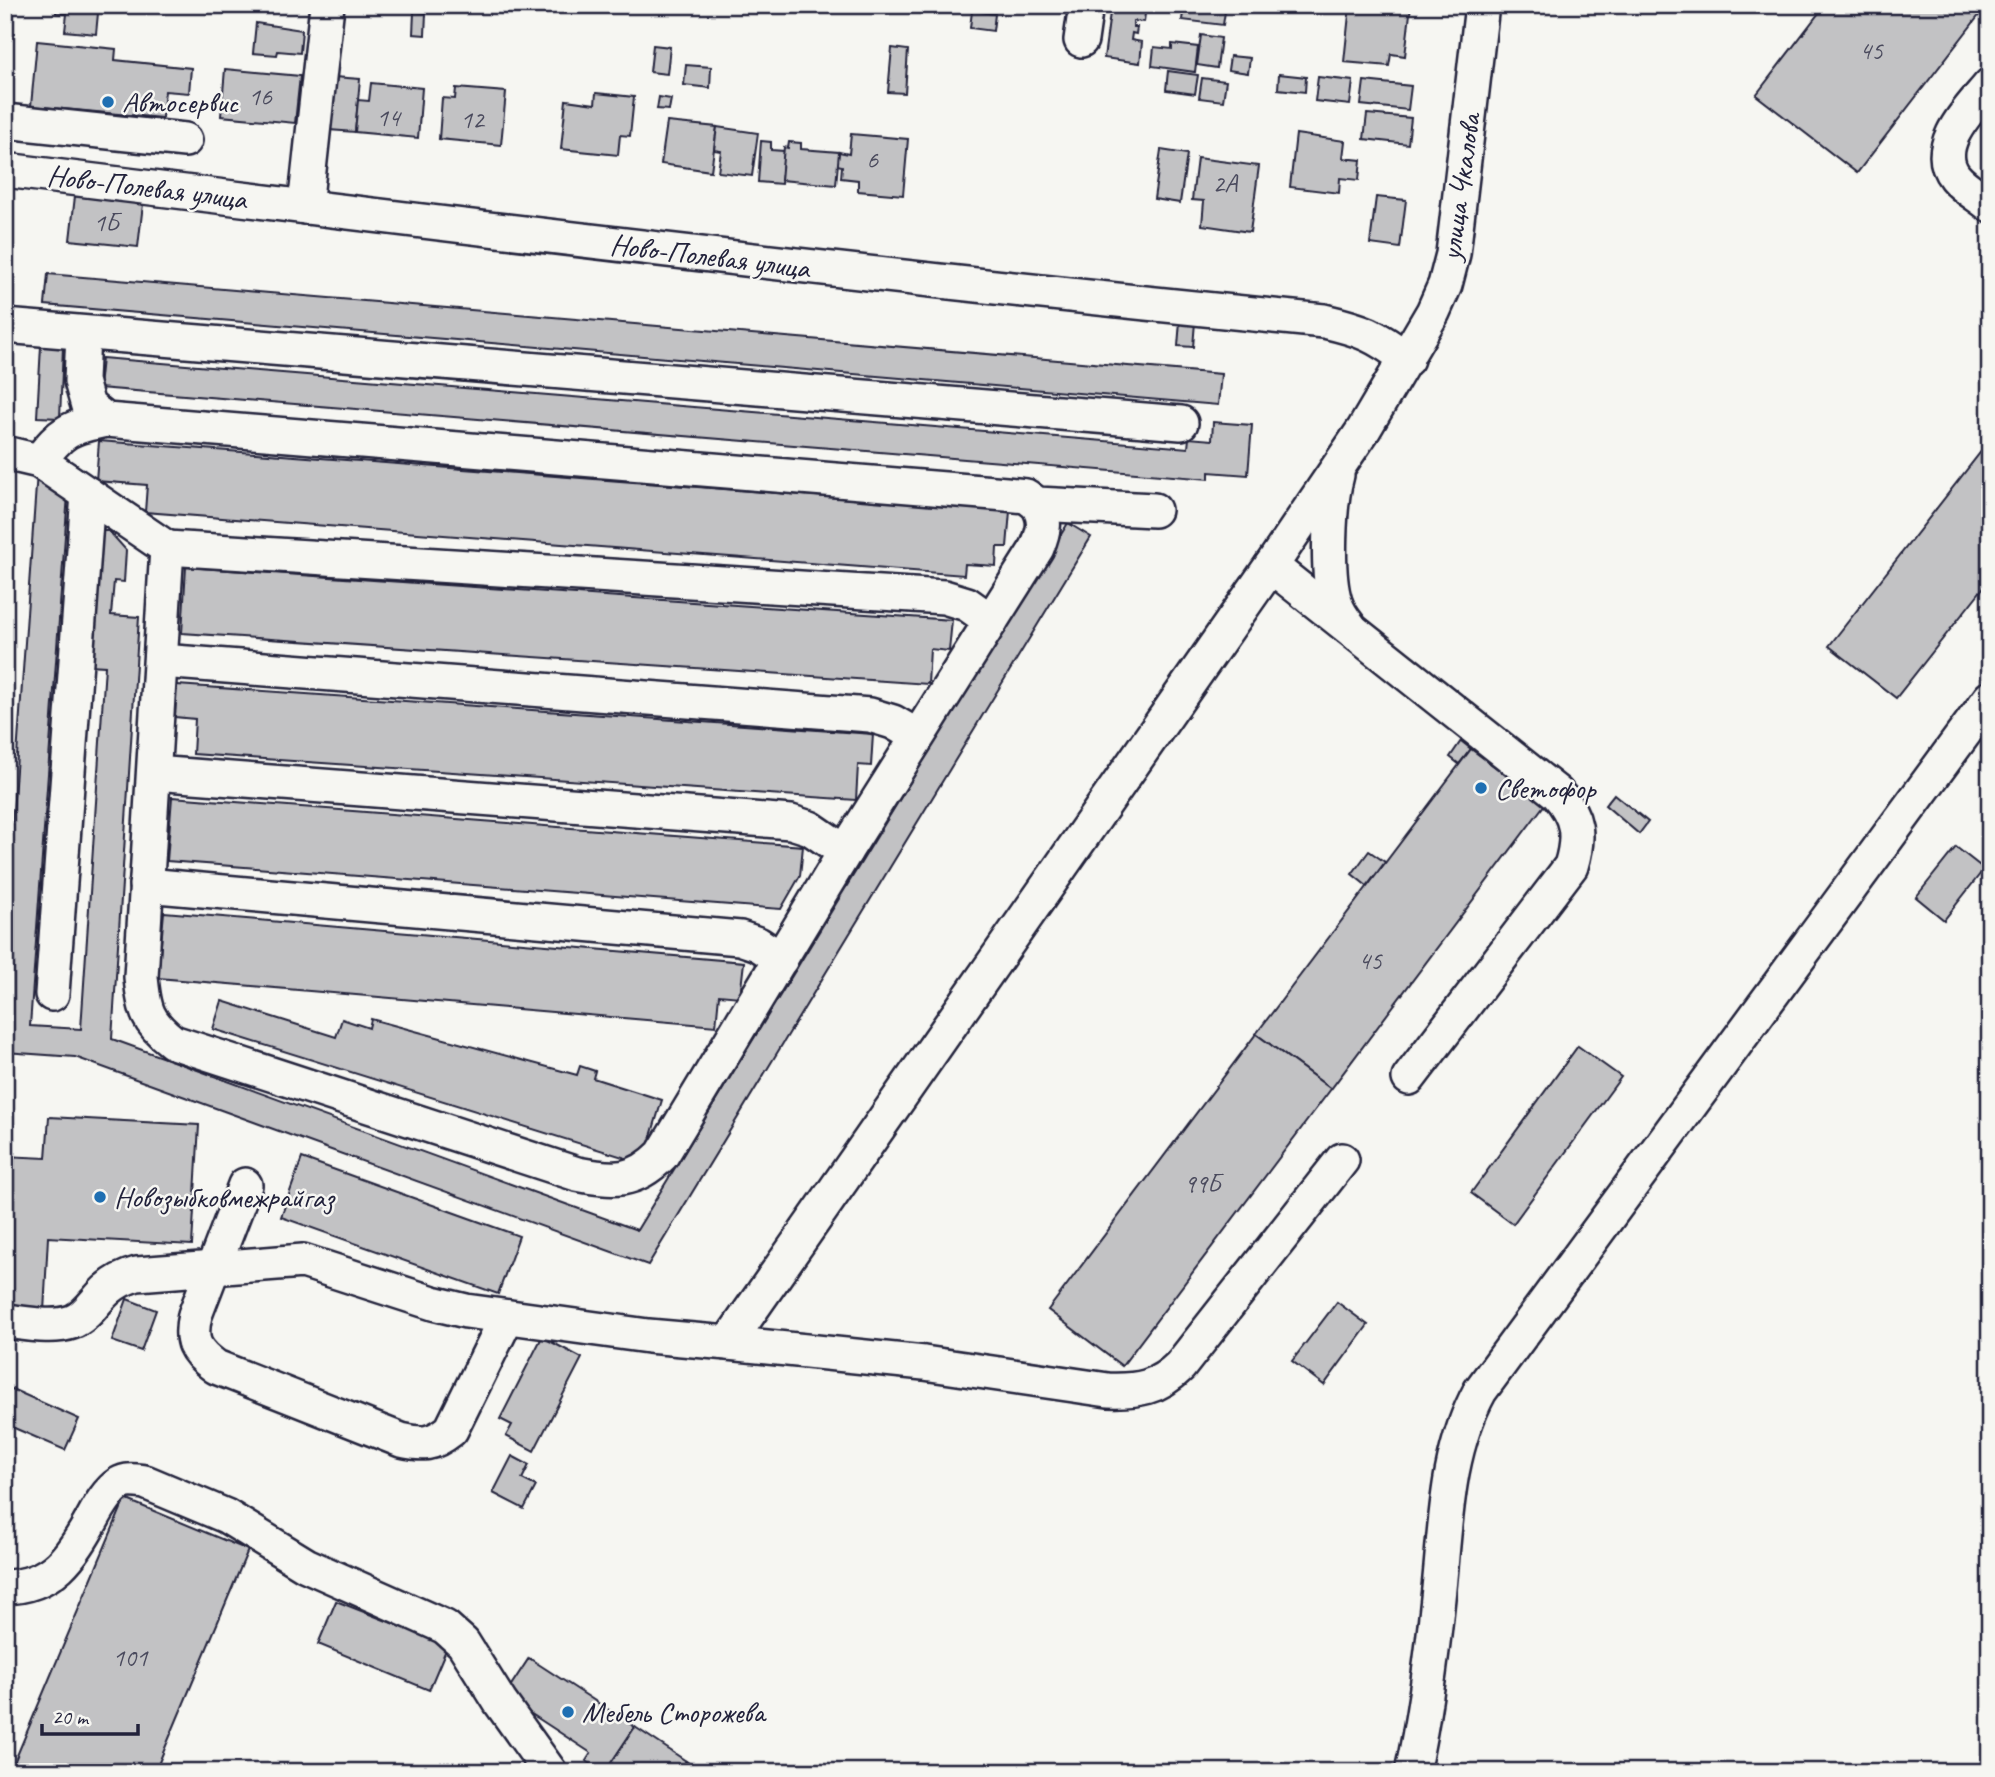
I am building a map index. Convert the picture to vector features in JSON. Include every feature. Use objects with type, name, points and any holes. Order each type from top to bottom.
[{"type":"street","points":[[305,207],[327,5]]},
{"type":"street","points":[[1082,40],[1086,5]]},
{"type":"street","name":"улица Чкалова","points":[[1343,460],[1407,359],[1445,285],[1453,254],[1482,5]]},
{"type":"street","points":[[1990,85],[1956,128],[1949,143],[1948,159],[1954,176],[1990,205]]},
{"type":"street","points":[[5,121],[185,140]]},
{"type":"street","name":"Ново-Полевая улица","points":[[5,170],[996,288],[1324,321],[1355,328],[1380,338],[1407,359]]},
{"type":"street","points":[[5,326],[1181,423]]},
{"type":"street","points":[[83,333],[81,381],[88,406],[106,420]]},
{"type":"street","points":[[39,461],[58,437],[78,425],[106,420],[1026,496],[1037,504],[1044,516],[1044,532],[1037,548],[845,852],[662,1155],[651,1167],[636,1176],[621,1179],[578,1174],[173,1042],[149,1020],[141,977],[167,548]]},
{"type":"street","points":[[5,453],[39,461],[167,548],[944,597],[967,604],[991,621]]},
{"type":"street","points":[[728,1343],[1343,460]]},
{"type":"street","points":[[1343,460],[1333,492],[1330,570],[1336,604],[1352,630]]},
{"type":"street","points":[[52,994],[88,494]]},
{"type":"street","points":[[1037,504],[1154,510]]},
{"type":"street","points":[[1271,566],[1557,793],[1569,807],[1576,829],[1577,847],[1571,866],[1409,1078]]},
{"type":"street","points":[[161,661],[870,715],[893,722],[917,736]]},
{"type":"street","points":[[1412,1772],[1430,1669],[1452,1466],[1469,1412],[1480,1391],[1990,698]]},
{"type":"street","points":[[154,773],[791,822],[810,828],[845,852]]},
{"type":"street","points":[[146,885],[740,938],[758,944],[781,958]]},
{"type":"street","points":[[5,1321],[60,1325],[73,1322],[83,1316],[107,1289],[137,1273],[303,1261],[433,1303],[507,1317],[648,1336],[924,1363],[1129,1391],[1167,1379],[1180,1366],[1342,1160]]},
{"type":"street","points":[[245,1185],[192,1329],[193,1341],[201,1356],[216,1367],[401,1440],[419,1444],[438,1441],[450,1430],[507,1317]]},
{"type":"street","points":[[5,1587],[37,1582],[55,1571],[80,1541],[110,1493],[120,1484],[131,1480],[145,1482],[226,1516],[306,1564],[445,1627],[463,1643],[500,1702],[550,1772]]},
{"type":"building","points":[[56,5],[92,5],[92,12],[98,13],[96,34],[65,31],[67,14],[56,13]]},
{"type":"building","points":[[106,5],[151,5],[151,9]]},
{"type":"building","points":[[178,5],[198,5],[198,10],[178,8]]},
{"type":"building","points":[[496,5],[521,5],[521,9]]},
{"type":"building","points":[[1111,5],[1146,5],[1144,22],[1133,21],[1133,27],[1137,27],[1131,40],[1142,42],[1140,63],[1104,58]]},
{"type":"building","points":[[1184,5],[1226,5],[1223,25],[1182,20]]},
{"type":"building","points":[[1350,5],[1411,5],[1405,56],[1391,54],[1389,66],[1344,62]]},
{"type":"building","points":[[1825,5],[1987,5],[1857,173],[1756,95]]},
{"type":"building","points":[[972,11],[995,14],[993,31],[970,28]]},
{"type":"building","points":[[414,12],[426,13],[425,35],[413,34]]},
{"type":"building","points":[[256,23],[302,30],[300,53],[253,53]]},
{"type":"building","points":[[1201,35],[1221,38],[1217,68],[1197,65]]},
{"type":"building","points":[[37,41],[116,49],[115,60],[191,68],[189,93],[165,91],[162,118],[31,106]]},
{"type":"building","points":[[1172,44],[1198,47],[1195,72],[1152,66],[1154,47],[1172,49]]},
{"type":"building","points":[[653,45],[670,47],[667,74],[650,72]]},
{"type":"building","points":[[892,48],[908,50],[905,93],[888,92]]},
{"type":"building","points":[[1230,56],[1250,58],[1248,73],[1228,70]]},
{"type":"building","points":[[686,65],[711,67],[710,88],[684,85]]},
{"type":"building","points":[[225,69],[300,76],[295,123],[221,116]]},
{"type":"building","points":[[1168,71],[1198,75],[1195,94],[1166,90]]},
{"type":"building","points":[[1279,74],[1306,77],[1305,92],[1278,89]]},
{"type":"building","points":[[334,77],[360,79],[355,132],[329,130]]},
{"type":"building","points":[[1318,77],[1353,81],[1350,105],[1315,101]]},
{"type":"building","points":[[1202,78],[1226,81],[1223,101],[1199,98]]},
{"type":"building","points":[[1364,81],[1411,86],[1408,110],[1361,105]]},
{"type":"building","points":[[371,83],[422,88],[418,138],[355,132],[358,100],[369,101]]},
{"type":"building","points":[[456,88],[506,92],[501,145],[439,139],[442,98],[455,99]]},
{"type":"building","points":[[596,93],[634,97],[630,136],[620,135],[618,155],[561,149],[566,100],[595,104]]},
{"type":"building","points":[[659,97],[671,99],[669,110],[657,109]]},
{"type":"building","points":[[1367,114],[1411,118],[1408,144],[1364,139]]},
{"type":"building","points":[[667,122],[717,127],[711,171],[661,164]]},
{"type":"building","points":[[717,127],[758,133],[752,176],[718,172],[721,151],[714,150]]},
{"type":"building","points":[[851,134],[908,139],[903,195],[858,191],[858,180],[841,178],[842,166],[837,165],[839,152],[849,154]]},
{"type":"building","points":[[1296,134],[1345,141],[1343,158],[1361,160],[1359,180],[1340,178],[1339,193],[1290,187]]},
{"type":"building","points":[[761,141],[771,142],[771,150],[784,151],[781,184],[758,182]]},
{"type":"building","points":[[789,142],[801,143],[801,149],[839,152],[836,185],[781,180],[784,147],[788,148]]},
{"type":"building","points":[[1161,150],[1187,154],[1180,203],[1154,199]]},
{"type":"building","points":[[1197,158],[1259,166],[1250,232],[1202,225],[1204,201],[1192,200]]},
{"type":"building","points":[[75,196],[143,204],[138,247],[70,240]]},
{"type":"building","points":[[1376,197],[1406,200],[1400,248],[1370,244]]},
{"type":"building","points":[[48,274],[1221,374],[1218,405],[45,305]]},
{"type":"building","points":[[1180,321],[1195,322],[1193,347],[1178,346]]},
{"type":"building","points":[[41,346],[63,347],[60,418],[37,417]]},
{"type":"building","points":[[102,358],[1188,448],[1189,438],[1212,440],[1213,422],[1252,425],[1248,475],[1209,472],[1209,479],[99,388]]},
{"type":"building","points":[[1990,440],[1990,579],[1896,698],[1829,646]]},
{"type":"building","points":[[99,441],[1010,511],[1007,547],[997,547],[996,566],[965,564],[964,575],[145,512],[147,485],[96,481]]},
{"type":"building","points":[[37,472],[68,494],[30,1026],[81,1029],[105,666],[89,665],[98,531],[109,531],[126,550],[124,582],[114,581],[111,615],[139,617],[112,1039],[637,1230],[1068,523],[1091,537],[648,1265],[75,1057],[5,1052],[5,926]]},
{"type":"building","points":[[186,567],[952,620],[949,651],[930,649],[928,684],[182,633]]},
{"type":"building","points":[[177,685],[873,734],[871,766],[858,765],[856,800],[193,754],[195,719],[175,717]]},
{"type":"building","points":[[1461,741],[1471,749],[1459,764],[1450,757]]},
{"type":"building","points":[[1471,749],[1545,804],[1331,1089],[1256,1034]]},
{"type":"building","points":[[1614,794],[1648,822],[1639,834],[1605,805]]},
{"type":"building","points":[[172,797],[803,846],[800,876],[781,909],[167,861]]},
{"type":"building","points":[[1956,847],[1984,869],[1944,920],[1916,897]]},
{"type":"building","points":[[1369,851],[1385,862],[1367,886],[1352,874]]},
{"type":"building","points":[[164,912],[744,962],[740,997],[719,995],[716,1026],[158,978]]},
{"type":"building","points":[[222,1001],[336,1037],[342,1019],[369,1028],[371,1019],[577,1075],[580,1066],[595,1071],[593,1078],[662,1100],[648,1146],[629,1159],[213,1029]]},
{"type":"building","points":[[1256,1034],[1331,1089],[1122,1366],[1048,1310]]},
{"type":"building","points":[[1578,1046],[1621,1077],[1513,1224],[1471,1193]]},
{"type":"building","name":"Новозыбковмежрайгаз","points":[[49,1117],[199,1125],[192,1245],[48,1237],[44,1312],[5,1310],[5,1156],[46,1158]]},
{"type":"building","points":[[302,1158],[519,1236],[498,1294],[281,1217]]},
{"type":"building","points":[[127,1299],[156,1310],[141,1351],[112,1341]]},
{"type":"building","points":[[1337,1302],[1368,1325],[1324,1385],[1292,1361]]},
{"type":"building","points":[[542,1337],[582,1358],[534,1451],[506,1436],[512,1425],[500,1419]]},
{"type":"building","points":[[5,1386],[79,1419],[65,1450],[5,1424]]},
{"type":"building","points":[[512,1456],[529,1465],[522,1479],[536,1486],[524,1509],[493,1493]]},
{"type":"building","points":[[125,1499],[248,1550],[155,1772],[29,1772],[13,1765]]},
{"type":"building","points":[[336,1601],[448,1645],[429,1690],[318,1644]]},
{"type":"building","points":[[529,1658],[635,1727],[605,1772],[586,1761],[591,1753],[504,1696]]},
{"type":"building","points":[[635,1727],[686,1761],[679,1772],[605,1772]]},
{"type":"building","points":[[686,1761],[702,1772],[679,1772]]},
{"type":"place","name":"Автосервис","points":[[108,102]]},
{"type":"place","name":"Светофор","points":[[1481,788]]},
{"type":"place","name":"Новозыбковмежрайгаз","points":[[100,1197]]},
{"type":"place","name":"Мебель Сторожева","points":[[568,1712]]}]
